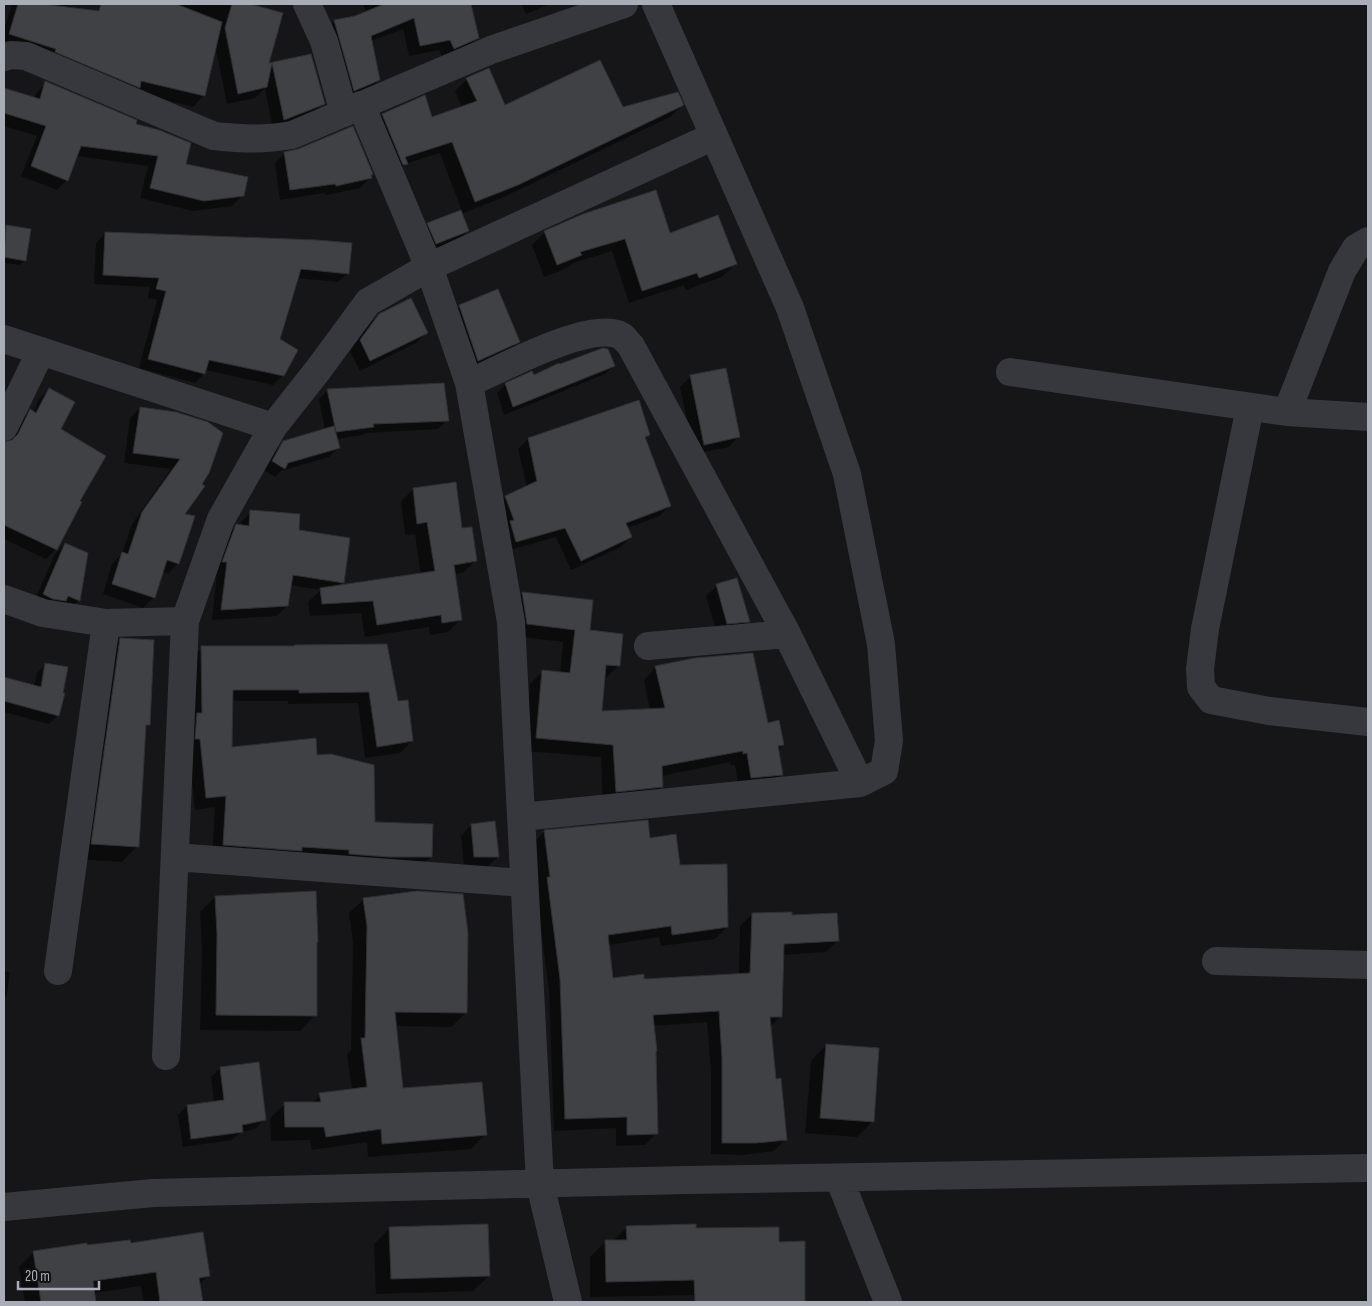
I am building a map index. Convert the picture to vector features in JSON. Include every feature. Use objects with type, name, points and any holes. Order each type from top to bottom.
[{"type":"street","points":[[307,4],[353,109],[428,267],[469,383],[511,622],[540,1184],[568,1302]]},
{"type":"street","points":[[4,57],[10,55],[26,56],[214,136],[245,140],[292,135],[491,50],[624,4]]},
{"type":"street","points":[[521,817],[860,783],[884,771],[889,740],[881,644],[847,474],[790,308],[656,4]]},
{"type":"street","points":[[166,1056],[185,621],[221,519],[272,427],[318,370],[368,302],[428,267],[714,136]]},
{"type":"street","points":[[1287,412],[1342,271],[1356,248],[1368,241]]},
{"type":"street","points":[[469,383],[566,340],[599,332],[619,334],[631,346],[788,634],[860,783]]},
{"type":"street","points":[[4,339],[272,427]]},
{"type":"street","points":[[4,427],[41,352]]},
{"type":"street","points":[[1010,372],[1287,412],[1368,417]]},
{"type":"street","points":[[1250,407],[1205,629],[1200,669],[1201,687],[1210,700],[1269,711],[1368,722]]},
{"type":"street","points":[[4,599],[43,613],[106,623],[185,621]]},
{"type":"street","points":[[58,971],[106,623]]},
{"type":"street","points":[[648,646],[788,634]]},
{"type":"street","points":[[175,857],[524,883]]},
{"type":"street","points":[[1216,961],[1368,965]]},
{"type":"street","points":[[4,1206],[153,1193],[1368,1168]]},
{"type":"street","points":[[839,1178],[888,1302]]},
{"type":"building","points":[[18,4],[43,4],[99,11],[101,4],[176,4],[222,22],[205,96],[141,81],[140,88],[55,52],[56,49],[9,34]]},
{"type":"building","points":[[232,4],[250,4],[283,13],[269,63],[311,54],[325,104],[284,120],[272,63],[267,87],[238,94],[225,28]]},
{"type":"building","points":[[384,4],[471,4],[479,38],[454,49],[450,40],[420,46],[414,18],[371,36],[380,80],[354,91],[334,20],[355,16]]},
{"type":"building","points":[[600,60],[623,107],[678,92],[684,105],[518,185],[475,202],[452,142],[405,157],[408,164],[403,165],[382,114],[425,95],[432,117],[477,101],[466,78],[489,68],[505,105]]},
{"type":"building","points":[[45,81],[137,120],[136,124],[159,130],[191,143],[186,164],[248,177],[244,196],[204,201],[150,188],[158,156],[81,146],[68,181],[31,166],[46,126],[4,113],[4,88],[40,99]]},
{"type":"building","points":[[353,126],[373,174],[371,175],[372,178],[336,186],[335,184],[290,190],[284,152],[298,149]]},
{"type":"building","points":[[656,190],[670,233],[718,215],[737,264],[699,278],[697,273],[642,291],[625,239],[580,252],[582,255],[557,265],[544,231],[583,214]]},
{"type":"building","points":[[461,210],[469,231],[436,244],[427,223]]},
{"type":"building","points":[[6,225],[31,229],[26,261],[4,257]]},
{"type":"building","points":[[105,232],[352,243],[349,274],[301,269],[280,339],[298,350],[284,376],[209,360],[205,374],[148,359],[166,291],[156,289],[159,278],[103,275]]},
{"type":"building","points":[[498,289],[520,342],[478,361],[459,305]]},
{"type":"building","points":[[411,298],[428,333],[370,361],[360,340],[379,314]]},
{"type":"building","points":[[603,348],[608,349],[615,366],[513,407],[505,383],[532,371],[534,375],[559,363]]},
{"type":"building","points":[[726,368],[740,437],[704,445],[690,375]]},
{"type":"building","points":[[444,383],[449,421],[373,424],[374,427],[336,432],[327,389]]},
{"type":"building","points":[[49,388],[75,402],[61,429],[106,456],[80,501],[82,502],[57,550],[4,525],[4,442],[12,440],[18,434],[30,409],[36,413]]},
{"type":"building","points":[[639,400],[650,435],[645,437],[671,506],[626,523],[632,537],[581,561],[565,528],[516,542],[510,521],[514,520],[505,496],[537,481],[528,438]]},
{"type":"building","points":[[140,407],[176,412],[208,422],[223,433],[209,473],[202,484],[205,486],[185,514],[195,516],[179,564],[167,560],[155,598],[112,584],[122,552],[128,554],[142,512],[180,459],[133,453]]},
{"type":"building","points":[[334,426],[340,448],[288,463],[285,469],[272,461],[283,441]]},
{"type":"building","points":[[456,482],[462,528],[472,527],[477,561],[454,565],[462,620],[442,623],[441,615],[377,625],[373,601],[322,604],[320,588],[435,571],[427,522],[417,524],[413,488]]},
{"type":"building","points":[[250,510],[300,514],[299,530],[350,538],[344,583],[293,575],[288,606],[221,610],[227,562],[222,562],[236,524],[249,526]]},
{"type":"building","points":[[65,543],[88,553],[80,601],[68,596],[66,601],[53,599],[43,594]]},
{"type":"building","points":[[737,578],[750,622],[727,624],[716,584]]},
{"type":"building","points":[[522,592],[593,600],[590,630],[623,634],[620,666],[606,665],[602,711],[665,708],[655,666],[695,658],[753,653],[768,723],[779,720],[784,745],[778,746],[783,775],[751,778],[747,753],[743,754],[743,751],[662,766],[663,787],[616,792],[613,745],[536,738],[542,670],[570,673],[575,630],[527,624]]},
{"type":"building","points":[[120,638],[154,640],[150,725],[146,725],[139,847],[91,844]]},
{"type":"building","points":[[387,644],[398,701],[408,700],[413,741],[377,747],[369,692],[299,693],[299,690],[233,690],[232,747],[316,738],[317,755],[331,754],[374,765],[375,822],[433,824],[432,857],[389,857],[349,854],[349,850],[302,847],[302,851],[223,845],[226,796],[206,798],[200,739],[195,739],[197,713],[202,713],[201,646]]},
{"type":"building","points":[[45,663],[68,667],[63,693],[65,693],[59,716],[4,701],[4,677],[41,687]]},
{"type":"building","points":[[648,820],[650,838],[676,834],[680,865],[727,864],[728,927],[672,935],[671,926],[608,935],[613,978],[644,974],[644,979],[750,973],[752,913],[792,912],[792,915],[837,913],[839,941],[784,944],[782,1017],[770,1017],[776,1079],[781,1078],[787,1140],[756,1143],[722,1143],[722,1058],[719,1011],[653,1015],[657,1051],[658,1134],[627,1135],[627,1117],[565,1119],[560,979],[547,877],[550,877],[544,830]]},
{"type":"building","points":[[495,821],[499,857],[474,857],[471,824]]},
{"type":"building","points":[[316,891],[318,942],[317,1016],[216,1015],[217,934],[215,896]]},
{"type":"building","points":[[417,891],[463,894],[468,933],[467,1013],[395,1012],[403,1088],[482,1082],[487,1135],[382,1144],[381,1129],[326,1137],[324,1127],[285,1127],[284,1102],[321,1102],[319,1093],[367,1087],[361,1038],[365,1038],[367,926],[363,898]]},
{"type":"building","points":[[826,1044],[879,1048],[874,1122],[820,1118]]},
{"type":"building","points":[[259,1062],[266,1120],[242,1125],[243,1132],[191,1139],[187,1105],[224,1100],[220,1067]]},
{"type":"building","points":[[488,1224],[490,1276],[391,1279],[389,1227]]},
{"type":"building","points":[[696,1224],[696,1228],[779,1227],[779,1242],[805,1241],[805,1302],[695,1302],[694,1280],[606,1282],[605,1240],[627,1240],[626,1226]]},
{"type":"building","points":[[203,1232],[210,1276],[199,1278],[203,1302],[160,1302],[156,1272],[93,1281],[96,1302],[41,1302],[33,1251],[87,1243],[87,1245],[130,1240],[131,1243]]}]
